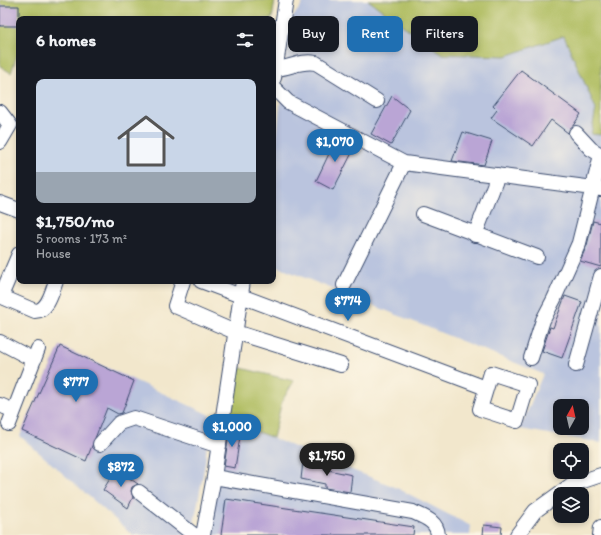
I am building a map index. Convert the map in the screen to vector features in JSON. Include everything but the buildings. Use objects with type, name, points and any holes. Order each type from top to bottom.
[{"type":"street","points":[[276,62],[286,0]]},
{"type":"street","points":[[276,74],[306,61],[316,63],[377,101]]},
{"type":"street","points":[[276,90],[288,102],[404,163],[597,188]]},
{"type":"street","points":[[0,112],[10,125],[0,142]]},
{"type":"street","points":[[531,358],[543,320],[579,242],[597,188],[601,155],[592,149],[576,133]]},
{"type":"street","points":[[344,285],[404,163]]},
{"type":"street","points":[[475,235],[498,175]]},
{"type":"street","points":[[0,203],[16,209]]},
{"type":"street","points":[[423,214],[475,235],[538,257]]},
{"type":"street","points":[[16,261],[0,296],[35,311],[40,311],[45,307],[55,284]]},
{"type":"street","points":[[576,365],[601,277]]},
{"type":"street","points":[[182,284],[175,306],[235,332],[341,365]]},
{"type":"street","points":[[209,284],[486,388]]},
{"type":"street","points":[[203,535],[219,446],[243,284]]},
{"type":"street","points":[[0,343],[36,354],[9,424]]},
{"type":"street","points":[[0,406],[14,411]]},
{"type":"street","points":[[100,444],[120,423],[134,418],[219,446]]},
{"type":"street","points":[[517,535],[535,511],[571,485],[601,475]]},
{"type":"street","points":[[214,477],[413,512],[429,519],[438,531],[438,535]]},
{"type":"street","points":[[139,492],[194,535]]},
{"type":"street","points":[[600,535],[601,527]]},
{"type":"shaded area","points":[[305,0],[368,0],[390,16],[347,16],[347,52],[403,52],[403,26],[411,31],[411,52],[506,56],[564,36],[596,109],[592,134],[601,135],[601,443],[555,435],[589,435],[589,399],[553,399],[553,435],[520,429],[543,374],[276,266],[276,146],[288,42],[288,52],[339,52],[339,16],[294,16]]},
{"type":"shaded area","points":[[60,346],[210,415],[205,463],[192,535],[133,535],[20,436]]},
{"type":"shaded area","points":[[227,420],[395,487],[471,526],[470,535],[209,535]]},
{"type":"green space","points":[[0,0],[275,0],[272,16],[16,16],[16,59],[11,73],[0,66]]},
{"type":"green space","points":[[368,0],[601,0],[601,135],[591,134],[596,109],[564,36],[506,56],[442,54],[439,52],[478,52],[478,16],[411,16],[411,31],[403,26],[403,16],[390,16]]},
{"type":"green space","points":[[237,367],[294,381],[282,401],[273,438],[227,420]]}]
